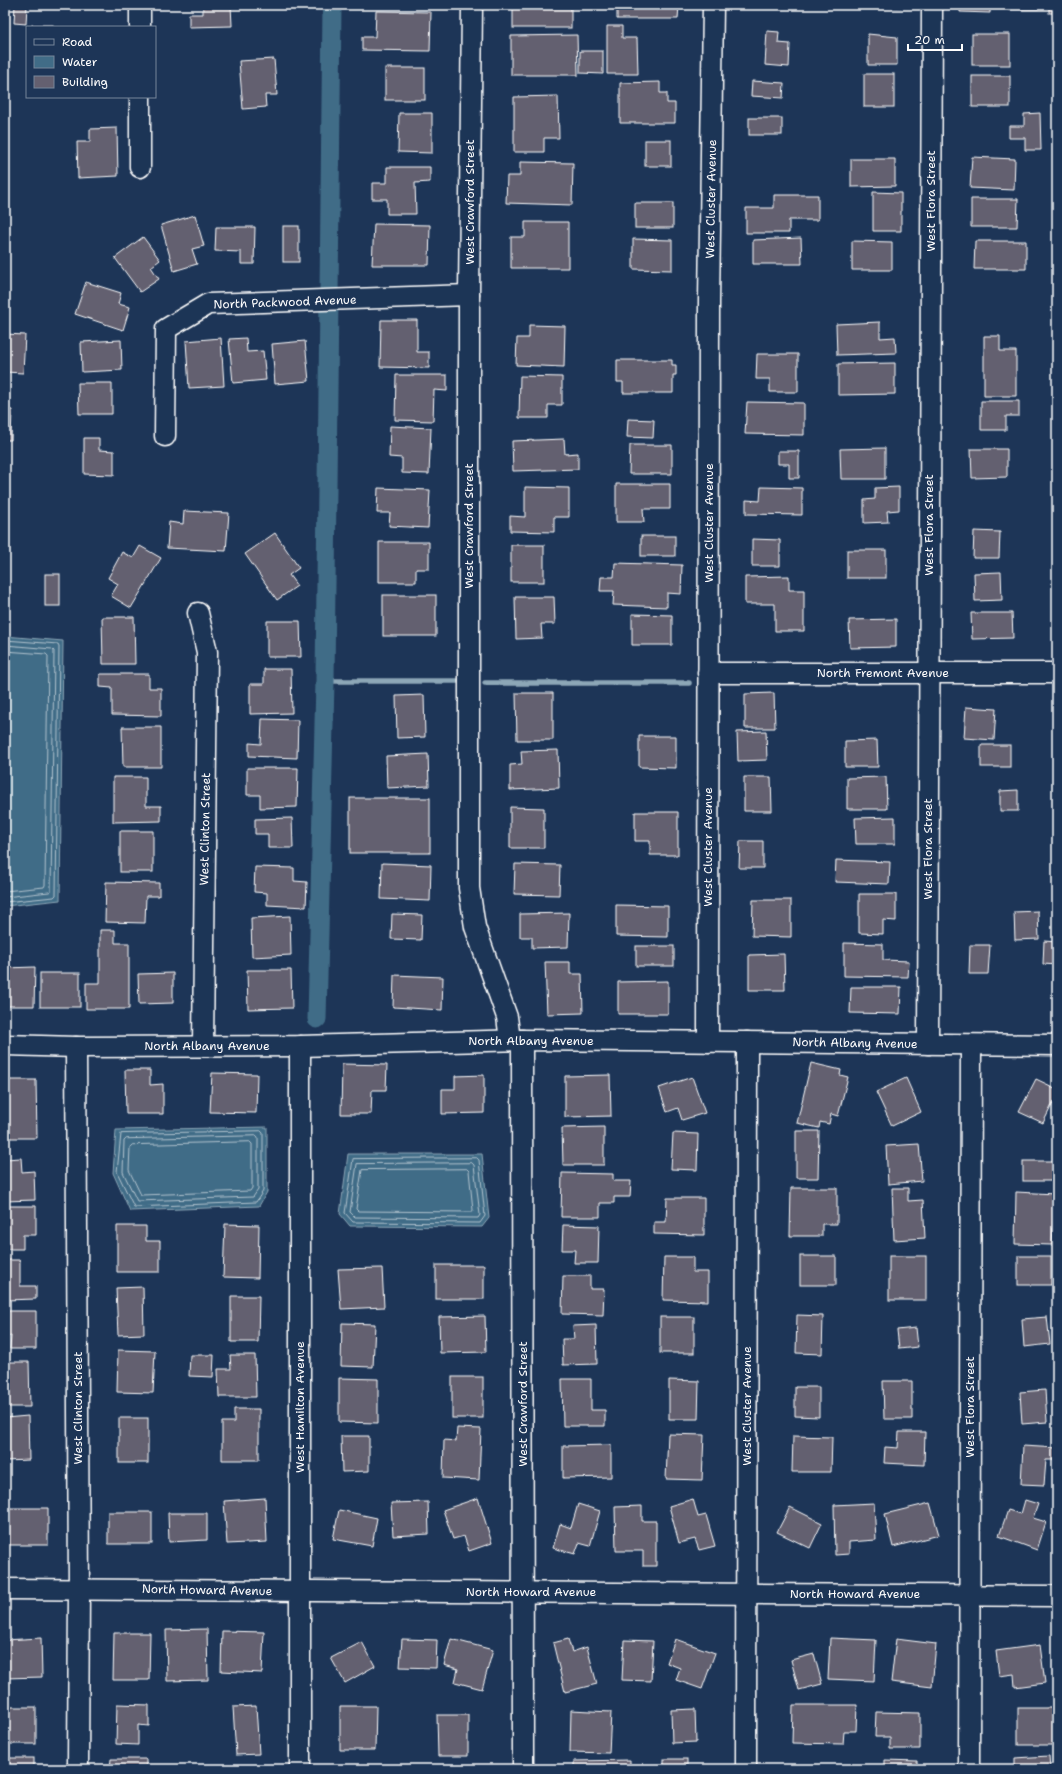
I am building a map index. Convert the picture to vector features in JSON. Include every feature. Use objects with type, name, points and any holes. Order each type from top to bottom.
[{"type":"street","points":[[140,5],[140,26]]},
{"type":"street","name":"West Crawford Street","points":[[472,5],[469,295],[469,888],[475,927],[516,1040],[524,1592],[523,1769]]},
{"type":"street","name":"West Cluster Avenue","points":[[708,1042],[709,303],[713,5]]},
{"type":"street","name":"West Flora Street","points":[[928,1044],[932,5]]},
{"type":"street","points":[[140,98],[140,167]]},
{"type":"street","name":"North Packwood Avenue","points":[[165,436],[166,329],[208,304],[469,295]]},
{"type":"street","name":"West Clinton Street","points":[[198,613],[206,652],[203,1046]]},
{"type":"street","name":"North Fremont Avenue","points":[[708,673],[1057,673]]},
{"type":"street","name":"North Albany Avenue","points":[[5,1045],[76,1047],[300,1046],[516,1040],[1057,1044]]},
{"type":"street","name":"West Cluster Avenue","points":[[746,1769],[747,1042]]},
{"type":"street","name":"West Flora Street","points":[[969,1769],[971,1044]]},
{"type":"street","name":"West Hamilton Avenue","points":[[300,1046],[300,1769]]},
{"type":"street","name":"West Clinton Street","points":[[76,1047],[79,1588],[78,1769]]},
{"type":"street","name":"North Howard Avenue","points":[[5,1589],[79,1588],[1057,1596]]},
{"type":"water","points":[[5,636],[63,641],[60,900],[5,906]]},
{"type":"water","points":[[267,1127],[267,1192],[259,1206],[130,1211],[113,1173],[116,1130]]},
{"type":"water","points":[[348,1154],[482,1154],[489,1218],[482,1227],[350,1226],[340,1214]]},
{"type":"building","points":[[15,5],[27,5],[26,24],[14,23]]},
{"type":"building","points":[[56,5],[91,5],[91,8],[56,7]]},
{"type":"building","points":[[203,5],[231,5],[232,26],[189,27],[189,14],[203,14]]},
{"type":"building","points":[[513,5],[571,5],[571,28],[513,28]]},
{"type":"building","points":[[617,5],[679,5],[678,19],[617,19]]},
{"type":"building","points":[[883,5],[902,5],[902,7],[883,8]]},
{"type":"building","points":[[960,5],[990,5],[990,13],[960,12]]},
{"type":"building","points":[[1003,5],[1038,5],[1038,9],[1003,9]]},
{"type":"building","points":[[1049,5],[1057,5],[1057,13],[1049,13]]},
{"type":"building","points":[[376,11],[431,12],[430,51],[362,50],[362,37],[375,37]]},
{"type":"building","points":[[32,25],[53,25],[53,26]]},
{"type":"building","points":[[607,26],[622,26],[622,38],[637,38],[638,74],[607,74]]},
{"type":"building","points":[[767,31],[779,32],[778,43],[790,44],[789,67],[765,65]]},
{"type":"building","points":[[868,34],[897,37],[897,65],[868,65]]},
{"type":"building","points":[[972,34],[1010,34],[1010,65],[972,65]]},
{"type":"building","points":[[577,35],[578,75],[511,75],[511,36]]},
{"type":"building","points":[[580,51],[603,51],[603,74],[580,73]]},
{"type":"building","points":[[274,59],[277,95],[265,95],[266,107],[243,109],[239,61]]},
{"type":"building","points":[[385,68],[425,68],[425,100],[385,100]]},
{"type":"building","points":[[864,74],[894,74],[894,107],[864,107]]},
{"type":"building","points":[[972,76],[1010,76],[1010,107],[972,107]]},
{"type":"building","points":[[752,81],[784,83],[783,98],[751,96]]},
{"type":"building","points":[[660,82],[660,93],[667,93],[667,103],[675,103],[675,123],[620,123],[620,83]]},
{"type":"building","points":[[558,96],[559,138],[544,138],[544,152],[514,152],[514,97]]},
{"type":"building","points":[[399,113],[432,113],[432,153],[398,152]]},
{"type":"building","points":[[1040,113],[1041,150],[1025,150],[1025,138],[1009,138],[1009,126],[1024,126],[1024,114]]},
{"type":"building","points":[[749,118],[782,118],[782,135],[749,135]]},
{"type":"building","points":[[117,128],[118,176],[78,178],[77,142],[90,142],[90,129]]},
{"type":"building","points":[[645,140],[671,140],[671,166],[645,166]]},
{"type":"building","points":[[972,157],[1015,159],[1014,190],[970,188]]},
{"type":"building","points":[[851,159],[895,159],[895,186],[851,187]]},
{"type":"building","points":[[520,162],[573,163],[572,205],[506,203],[507,176],[520,176]]},
{"type":"building","points":[[387,167],[430,167],[430,182],[415,183],[416,214],[387,214],[387,199],[372,199],[372,183],[387,183]]},
{"type":"building","points":[[873,192],[901,193],[901,231],[873,231]]},
{"type":"building","points":[[774,195],[818,195],[818,220],[789,220],[789,233],[746,233],[746,208],[774,208]]},
{"type":"building","points":[[971,199],[1018,199],[1017,227],[971,227]]},
{"type":"building","points":[[635,203],[673,203],[673,228],[635,228]]},
{"type":"building","points":[[195,215],[204,246],[192,249],[197,264],[174,271],[161,225]]},
{"type":"building","points":[[525,222],[568,222],[568,268],[511,268],[511,237],[525,237]]},
{"type":"building","points":[[374,224],[430,225],[429,265],[372,265]]},
{"type":"building","points":[[283,226],[299,226],[299,262],[283,262]]},
{"type":"building","points":[[216,227],[255,227],[254,264],[241,264],[241,252],[215,251]]},
{"type":"building","points":[[143,237],[160,260],[151,267],[159,279],[140,292],[115,258]]},
{"type":"building","points":[[801,238],[802,264],[753,264],[753,240]]},
{"type":"building","points":[[633,239],[672,240],[672,270],[633,269]]},
{"type":"building","points":[[852,241],[892,242],[892,270],[852,270]]},
{"type":"building","points":[[975,241],[1026,241],[1026,269],[974,269]]},
{"type":"building","points":[[86,282],[121,293],[118,304],[130,307],[123,330],[75,314]]},
{"type":"building","points":[[381,320],[417,320],[417,352],[429,352],[429,368],[380,367]]},
{"type":"building","points":[[880,322],[880,338],[895,337],[896,353],[837,355],[836,324]]},
{"type":"building","points":[[529,325],[565,326],[564,367],[516,365],[517,338],[529,338]]},
{"type":"building","points":[[5,334],[25,335],[23,373],[5,372]]},
{"type":"building","points":[[984,336],[1000,336],[1000,351],[1016,351],[1016,396],[984,396]]},
{"type":"building","points":[[221,338],[224,386],[189,388],[186,341]]},
{"type":"building","points":[[246,338],[247,352],[263,351],[266,380],[233,383],[229,339]]},
{"type":"building","points":[[121,340],[122,370],[82,372],[81,342]]},
{"type":"building","points":[[305,341],[309,381],[275,384],[272,344]]},
{"type":"building","points":[[757,354],[798,354],[798,392],[770,392],[770,379],[756,379]]},
{"type":"building","points":[[617,360],[672,360],[672,365],[676,365],[676,375],[673,375],[673,393],[623,393],[623,382],[617,382]]},
{"type":"building","points":[[895,363],[895,394],[838,395],[838,364]]},
{"type":"building","points":[[396,375],[447,375],[447,391],[434,390],[433,421],[395,420]]},
{"type":"building","points":[[520,376],[562,377],[562,405],[548,405],[548,418],[519,418]]},
{"type":"building","points":[[78,383],[112,383],[112,414],[79,414]]},
{"type":"building","points":[[981,401],[1019,401],[1019,416],[1006,416],[1006,430],[981,430]]},
{"type":"building","points":[[747,402],[804,403],[804,435],[745,434]]},
{"type":"building","points":[[5,409],[12,410],[11,440],[5,440]]},
{"type":"building","points":[[628,419],[654,420],[653,438],[627,437]]},
{"type":"building","points":[[390,426],[431,428],[429,474],[402,473],[402,458],[389,457]]},
{"type":"building","points":[[84,438],[99,438],[99,450],[114,451],[114,475],[84,474]]},
{"type":"building","points":[[564,439],[565,454],[578,453],[578,469],[513,471],[512,441]]},
{"type":"building","points":[[630,445],[672,445],[672,474],[629,474]]},
{"type":"building","points":[[885,448],[885,479],[841,479],[840,449]]},
{"type":"building","points":[[971,449],[1007,449],[1007,477],[972,478]]},
{"type":"building","points":[[778,451],[799,451],[799,478],[789,478],[789,464],[778,464]]},
{"type":"building","points":[[616,484],[670,484],[670,509],[643,509],[644,522],[616,522]]},
{"type":"building","points":[[525,487],[569,488],[569,517],[554,517],[554,532],[510,531],[510,516],[525,517]]},
{"type":"building","points":[[761,487],[802,488],[802,515],[746,514],[746,500],[760,501]]},
{"type":"building","points":[[899,487],[899,510],[887,511],[888,522],[864,523],[864,500],[875,499],[875,488]]},
{"type":"building","points":[[378,488],[430,490],[428,528],[389,526],[390,513],[377,513]]},
{"type":"building","points":[[184,511],[229,513],[226,551],[167,548],[169,522],[183,524]]},
{"type":"building","points":[[974,531],[1000,532],[999,558],[973,558]]},
{"type":"building","points":[[275,533],[299,568],[289,575],[297,586],[277,600],[245,554]]},
{"type":"building","points":[[641,536],[675,536],[675,556],[641,556]]},
{"type":"building","points":[[752,539],[780,540],[780,566],[752,566]]},
{"type":"building","points":[[379,542],[429,542],[429,569],[416,569],[416,582],[379,582]]},
{"type":"building","points":[[511,545],[544,545],[544,582],[511,582]]},
{"type":"building","points":[[140,546],[161,558],[131,608],[111,596],[118,584],[108,578],[122,552],[133,558]]},
{"type":"building","points":[[847,550],[886,550],[886,578],[847,578]]},
{"type":"building","points":[[615,563],[682,565],[681,594],[667,593],[667,607],[613,605],[614,591],[600,591],[601,577],[614,577]]},
{"type":"building","points":[[1001,572],[1002,600],[975,601],[974,573]]},
{"type":"building","points":[[45,574],[60,574],[60,606],[45,606]]},
{"type":"building","points":[[789,576],[789,590],[804,590],[804,631],[775,631],[775,604],[745,604],[745,577]]},
{"type":"building","points":[[383,595],[436,595],[436,636],[383,636]]},
{"type":"building","points":[[515,597],[554,597],[555,624],[541,624],[542,638],[516,639]]},
{"type":"building","points":[[971,613],[1012,613],[1013,638],[972,639]]},
{"type":"building","points":[[632,614],[672,615],[672,645],[632,645]]},
{"type":"building","points":[[102,617],[134,617],[135,664],[103,664]]},
{"type":"building","points":[[896,619],[896,647],[850,648],[849,620]]},
{"type":"building","points":[[267,621],[300,621],[301,657],[267,657]]},
{"type":"building","points":[[264,669],[291,669],[292,713],[250,714],[250,684],[264,684]]},
{"type":"building","points":[[100,674],[149,674],[149,688],[161,688],[161,716],[112,715],[112,688],[100,687]]},
{"type":"building","points":[[516,693],[553,693],[553,740],[517,740]]},
{"type":"building","points":[[774,693],[775,728],[745,728],[745,694]]},
{"type":"building","points":[[424,695],[425,737],[397,738],[396,696]]},
{"type":"building","points":[[966,707],[996,709],[994,740],[964,738]]},
{"type":"building","points":[[262,719],[298,720],[297,758],[249,756],[249,743],[261,744]]},
{"type":"building","points":[[122,727],[161,727],[161,767],[123,767]]},
{"type":"building","points":[[766,731],[767,760],[738,761],[737,732]]},
{"type":"building","points":[[639,736],[676,736],[676,768],[639,767]]},
{"type":"building","points":[[877,740],[878,767],[845,767],[845,741]]},
{"type":"building","points":[[981,745],[1010,745],[1010,767],[981,767]]},
{"type":"building","points":[[558,750],[559,788],[510,790],[510,765],[522,764],[521,751]]},
{"type":"building","points":[[428,754],[429,786],[387,788],[386,756]]},
{"type":"building","points":[[247,768],[298,768],[297,807],[260,808],[260,795],[247,795]]},
{"type":"building","points":[[113,777],[146,777],[146,806],[161,806],[161,821],[113,822]]},
{"type":"building","points":[[744,777],[771,777],[772,811],[744,811]]},
{"type":"building","points":[[886,777],[887,809],[847,809],[847,778]]},
{"type":"building","points":[[1018,790],[1018,811],[1000,811],[1000,791]]},
{"type":"building","points":[[350,798],[430,798],[430,853],[350,853]]},
{"type":"building","points":[[510,807],[544,808],[544,848],[510,848]]},
{"type":"building","points":[[635,812],[678,812],[678,855],[650,855],[650,841],[635,841]]},
{"type":"building","points":[[895,817],[895,844],[856,844],[855,818]]},
{"type":"building","points":[[292,818],[293,848],[268,848],[268,834],[255,834],[255,819]]},
{"type":"building","points":[[120,831],[153,831],[153,872],[120,872]]},
{"type":"building","points":[[740,841],[763,841],[763,868],[739,868]]},
{"type":"building","points":[[836,860],[890,862],[889,884],[835,882]]},
{"type":"building","points":[[382,863],[431,865],[430,901],[381,899]]},
{"type":"building","points":[[515,864],[560,865],[559,895],[514,894]]},
{"type":"building","points":[[255,867],[294,868],[294,881],[307,882],[306,907],[267,905],[267,893],[254,892]]},
{"type":"building","points":[[106,882],[159,883],[159,896],[146,896],[145,923],[105,922]]},
{"type":"building","points":[[859,894],[896,894],[896,921],[883,920],[883,934],[859,933]]},
{"type":"building","points":[[753,900],[791,900],[791,937],[752,936]]},
{"type":"building","points":[[616,905],[668,906],[668,937],[616,936]]},
{"type":"building","points":[[1038,911],[1039,939],[1015,940],[1014,912]]},
{"type":"building","points":[[569,913],[568,947],[532,948],[532,937],[520,937],[520,914]]},
{"type":"building","points":[[392,914],[422,915],[421,940],[391,939]]},
{"type":"building","points":[[290,916],[291,955],[252,957],[251,918]]},
{"type":"building","points":[[100,930],[115,930],[115,943],[129,943],[129,1009],[86,1009],[86,983],[100,983]]},
{"type":"building","points":[[1044,941],[1057,942],[1057,965],[1043,964]]},
{"type":"building","points":[[844,943],[883,944],[883,960],[909,961],[908,977],[844,976]]},
{"type":"building","points":[[970,945],[990,945],[988,974],[969,974]]},
{"type":"building","points":[[636,946],[674,946],[674,966],[636,966]]},
{"type":"building","points":[[784,954],[785,990],[749,990],[749,955]]},
{"type":"building","points":[[545,962],[570,962],[570,974],[582,974],[583,1013],[547,1014]]},
{"type":"building","points":[[35,967],[34,1006],[5,1006],[5,968]]},
{"type":"building","points":[[247,970],[291,970],[292,1008],[248,1009]]},
{"type":"building","points":[[40,973],[80,973],[80,1007],[40,1007]]},
{"type":"building","points":[[173,973],[173,1003],[139,1004],[138,974]]},
{"type":"building","points":[[394,975],[443,977],[442,1010],[393,1007]]},
{"type":"building","points":[[668,981],[668,1014],[618,1014],[618,982]]},
{"type":"building","points":[[851,987],[901,987],[900,1014],[850,1013]]},
{"type":"building","points":[[811,1063],[841,1070],[840,1075],[848,1077],[838,1116],[831,1114],[829,1124],[820,1122],[819,1128],[797,1123]]},
{"type":"building","points":[[342,1064],[387,1065],[386,1090],[372,1090],[371,1114],[341,1114]]},
{"type":"building","points":[[125,1070],[150,1070],[150,1085],[163,1084],[163,1114],[126,1114]]},
{"type":"building","points":[[212,1073],[257,1074],[256,1113],[210,1112]]},
{"type":"building","points":[[484,1075],[484,1113],[442,1114],[442,1089],[455,1089],[455,1076]]},
{"type":"building","points":[[610,1075],[611,1116],[565,1117],[565,1076]]},
{"type":"building","points":[[692,1077],[705,1113],[682,1120],[678,1108],[667,1112],[659,1088]]},
{"type":"building","points":[[906,1078],[921,1112],[892,1126],[876,1092]]},
{"type":"building","points":[[1036,1079],[1057,1089],[1057,1103],[1054,1101],[1043,1123],[1019,1112]]},
{"type":"building","points":[[5,1080],[36,1080],[37,1138],[5,1138]]},
{"type":"building","points":[[604,1127],[604,1165],[563,1165],[562,1128]]},
{"type":"building","points":[[796,1131],[819,1131],[818,1178],[796,1178]]},
{"type":"building","points":[[673,1133],[698,1134],[697,1170],[671,1169]]},
{"type":"building","points":[[919,1144],[922,1181],[888,1184],[886,1146]]},
{"type":"building","points":[[21,1158],[22,1172],[34,1171],[35,1200],[5,1201],[5,1159]]},
{"type":"building","points":[[1023,1161],[1057,1161],[1057,1181],[1023,1181]]},
{"type":"building","points":[[562,1173],[613,1174],[613,1181],[631,1181],[630,1197],[614,1197],[614,1203],[600,1203],[600,1217],[561,1217]]},
{"type":"building","points":[[791,1188],[837,1188],[837,1224],[822,1224],[822,1236],[790,1236]]},
{"type":"building","points":[[892,1188],[908,1188],[908,1201],[923,1200],[925,1238],[894,1240]]},
{"type":"building","points":[[1016,1192],[1055,1194],[1052,1245],[1015,1244]]},
{"type":"building","points":[[667,1198],[704,1198],[704,1235],[654,1234],[654,1222],[666,1222]]},
{"type":"building","points":[[5,1206],[36,1206],[36,1235],[23,1235],[23,1249],[5,1249]]},
{"type":"building","points":[[225,1224],[259,1225],[258,1278],[223,1277]]},
{"type":"building","points":[[563,1225],[599,1226],[598,1263],[574,1263],[575,1250],[562,1250]]},
{"type":"building","points":[[117,1226],[146,1226],[146,1241],[160,1241],[160,1272],[117,1272]]},
{"type":"building","points":[[800,1256],[836,1256],[836,1285],[800,1285]]},
{"type":"building","points":[[889,1256],[926,1256],[926,1300],[889,1300]]},
{"type":"building","points":[[1018,1256],[1051,1256],[1051,1285],[1018,1285]]},
{"type":"building","points":[[664,1257],[693,1257],[693,1272],[708,1272],[708,1301],[663,1300]]},
{"type":"building","points":[[5,1260],[20,1260],[20,1286],[36,1286],[36,1299],[5,1300]]},
{"type":"building","points":[[436,1265],[484,1265],[484,1299],[436,1299]]},
{"type":"building","points":[[382,1268],[384,1307],[341,1309],[338,1269]]},
{"type":"building","points":[[563,1276],[590,1276],[590,1289],[604,1289],[603,1315],[562,1314]]},
{"type":"building","points":[[143,1287],[144,1334],[118,1335],[116,1288]]},
{"type":"building","points":[[231,1296],[259,1296],[258,1342],[231,1342]]},
{"type":"building","points":[[5,1311],[36,1311],[36,1349],[10,1349],[11,1336],[5,1336]]},
{"type":"building","points":[[797,1315],[823,1316],[822,1354],[796,1353]]},
{"type":"building","points":[[485,1316],[486,1352],[440,1353],[439,1317]]},
{"type":"building","points":[[660,1317],[694,1317],[694,1353],[660,1353]]},
{"type":"building","points":[[1047,1317],[1050,1344],[1024,1347],[1022,1319]]},
{"type":"building","points":[[342,1323],[375,1324],[373,1367],[341,1366]]},
{"type":"building","points":[[596,1325],[597,1364],[563,1365],[562,1339],[574,1339],[573,1326]]},
{"type":"building","points":[[916,1328],[918,1347],[899,1349],[897,1330]]},
{"type":"building","points":[[118,1350],[155,1351],[153,1393],[117,1392]]},
{"type":"building","points":[[190,1355],[214,1355],[213,1377],[189,1376]]},
{"type":"building","points":[[230,1355],[255,1355],[256,1397],[219,1397],[218,1369],[231,1369]]},
{"type":"building","points":[[5,1362],[29,1362],[30,1407],[5,1407]]},
{"type":"building","points":[[452,1377],[483,1377],[483,1418],[452,1418]]},
{"type":"building","points":[[339,1378],[378,1379],[378,1423],[339,1422]]},
{"type":"building","points":[[562,1379],[591,1379],[591,1410],[605,1410],[605,1426],[563,1426]]},
{"type":"building","points":[[669,1380],[699,1381],[698,1419],[669,1419]]},
{"type":"building","points":[[883,1381],[912,1381],[912,1419],[884,1419]]},
{"type":"building","points":[[795,1387],[819,1387],[819,1417],[795,1416]]},
{"type":"building","points":[[1045,1390],[1047,1422],[1022,1424],[1020,1392]]},
{"type":"building","points":[[234,1409],[259,1409],[259,1460],[222,1460],[222,1422],[234,1422]]},
{"type":"building","points":[[28,1416],[29,1460],[5,1461],[5,1418]]},
{"type":"building","points":[[119,1418],[148,1418],[148,1463],[119,1463]]},
{"type":"building","points":[[457,1428],[481,1429],[479,1480],[443,1478],[444,1440],[456,1441]]},
{"type":"building","points":[[899,1432],[925,1432],[924,1465],[884,1463],[885,1447],[898,1448]]},
{"type":"building","points":[[668,1434],[704,1435],[702,1480],[666,1479]]},
{"type":"building","points":[[341,1436],[369,1436],[369,1471],[342,1472]]},
{"type":"building","points":[[793,1436],[832,1437],[831,1472],[792,1472]]},
{"type":"building","points":[[611,1445],[611,1477],[563,1478],[563,1446]]},
{"type":"building","points":[[1023,1446],[1057,1448],[1057,1460],[1046,1460],[1044,1485],[1021,1484]]},
{"type":"building","points":[[265,1498],[267,1542],[227,1544],[224,1501]]},
{"type":"building","points":[[478,1498],[492,1543],[469,1551],[464,1536],[453,1539],[443,1510]]},
{"type":"building","points":[[693,1499],[698,1517],[706,1515],[715,1546],[699,1550],[695,1539],[679,1543],[669,1506]]},
{"type":"building","points":[[1025,1500],[1038,1504],[1033,1518],[1046,1522],[1037,1550],[999,1536],[1008,1510],[1021,1514]]},
{"type":"building","points":[[428,1502],[429,1534],[393,1536],[391,1503]]},
{"type":"building","points":[[874,1503],[876,1540],[849,1542],[849,1554],[835,1555],[834,1505]]},
{"type":"building","points":[[930,1503],[939,1535],[893,1547],[885,1514]]},
{"type":"building","points":[[578,1504],[600,1511],[590,1546],[579,1543],[575,1554],[553,1548],[560,1524],[571,1528]]},
{"type":"building","points":[[642,1506],[642,1521],[656,1521],[656,1566],[643,1566],[643,1551],[616,1551],[615,1507]]},
{"type":"building","points":[[790,1507],[822,1523],[810,1548],[777,1532]]},
{"type":"building","points":[[6,1508],[48,1508],[48,1545],[5,1545]]},
{"type":"building","points":[[339,1510],[377,1518],[372,1546],[333,1539]]},
{"type":"building","points":[[108,1512],[152,1512],[152,1544],[108,1544]]},
{"type":"building","points":[[168,1513],[207,1513],[207,1540],[169,1542]]},
{"type":"building","points":[[207,1629],[208,1680],[167,1681],[166,1630]]},
{"type":"building","points":[[222,1631],[264,1632],[262,1673],[221,1671]]},
{"type":"building","points":[[114,1633],[150,1633],[149,1680],[113,1680]]},
{"type":"building","points":[[41,1638],[42,1677],[5,1678],[5,1640]]},
{"type":"building","points":[[830,1638],[876,1640],[874,1681],[828,1679]]},
{"type":"building","points":[[402,1639],[437,1640],[436,1668],[400,1667]]},
{"type":"building","points":[[451,1639],[493,1650],[482,1689],[455,1682],[458,1669],[444,1665]]},
{"type":"building","points":[[568,1639],[572,1652],[587,1647],[597,1684],[565,1692],[553,1643]]},
{"type":"building","points":[[675,1639],[715,1653],[702,1689],[676,1680],[680,1668],[667,1663]]},
{"type":"building","points":[[896,1639],[936,1644],[932,1687],[891,1682]]},
{"type":"building","points":[[624,1640],[653,1641],[651,1681],[622,1680]]},
{"type":"building","points":[[362,1642],[375,1666],[345,1683],[331,1658]]},
{"type":"building","points":[[1040,1645],[1045,1683],[1015,1687],[1014,1674],[999,1676],[996,1651]]},
{"type":"building","points":[[814,1654],[822,1684],[799,1690],[791,1660]]},
{"type":"building","points":[[117,1704],[149,1705],[149,1726],[138,1725],[138,1745],[116,1744]]},
{"type":"building","points":[[793,1705],[857,1705],[856,1731],[844,1731],[843,1744],[792,1743]]},
{"type":"building","points":[[256,1706],[259,1754],[236,1755],[233,1707]]},
{"type":"building","points":[[340,1706],[376,1706],[375,1750],[340,1750]]},
{"type":"building","points":[[5,1707],[36,1707],[36,1744],[5,1744]]},
{"type":"building","points":[[1018,1708],[1057,1708],[1057,1745],[1018,1745]]},
{"type":"building","points":[[695,1709],[696,1742],[672,1743],[671,1710]]},
{"type":"building","points":[[571,1710],[611,1712],[609,1753],[570,1752]]},
{"type":"building","points":[[876,1712],[920,1713],[920,1749],[890,1749],[890,1737],[875,1737]]},
{"type":"building","points":[[437,1715],[468,1715],[468,1756],[438,1756]]},
{"type":"building","points":[[1049,1756],[1050,1769],[1015,1769],[1015,1758]]},
{"type":"building","points":[[5,1758],[34,1758],[34,1769],[5,1769]]},
{"type":"building","points":[[111,1759],[146,1759],[146,1769],[110,1769]]},
{"type":"building","points":[[664,1759],[687,1759],[687,1769],[664,1769]]},
{"type":"building","points":[[630,1760],[630,1769],[574,1769],[574,1761]]},
{"type":"building","points":[[885,1760],[917,1761],[917,1769],[885,1769]]},
{"type":"building","points":[[208,1767],[259,1769],[208,1769]]},
{"type":"building","points":[[340,1767],[372,1767],[372,1769],[340,1769]]},
{"type":"waterway","points":[[317,1019],[325,681],[332,5]]},
{"type":"waterway","points":[[325,681],[457,681]]},
{"type":"waterway","points":[[485,683],[689,683]]}]
